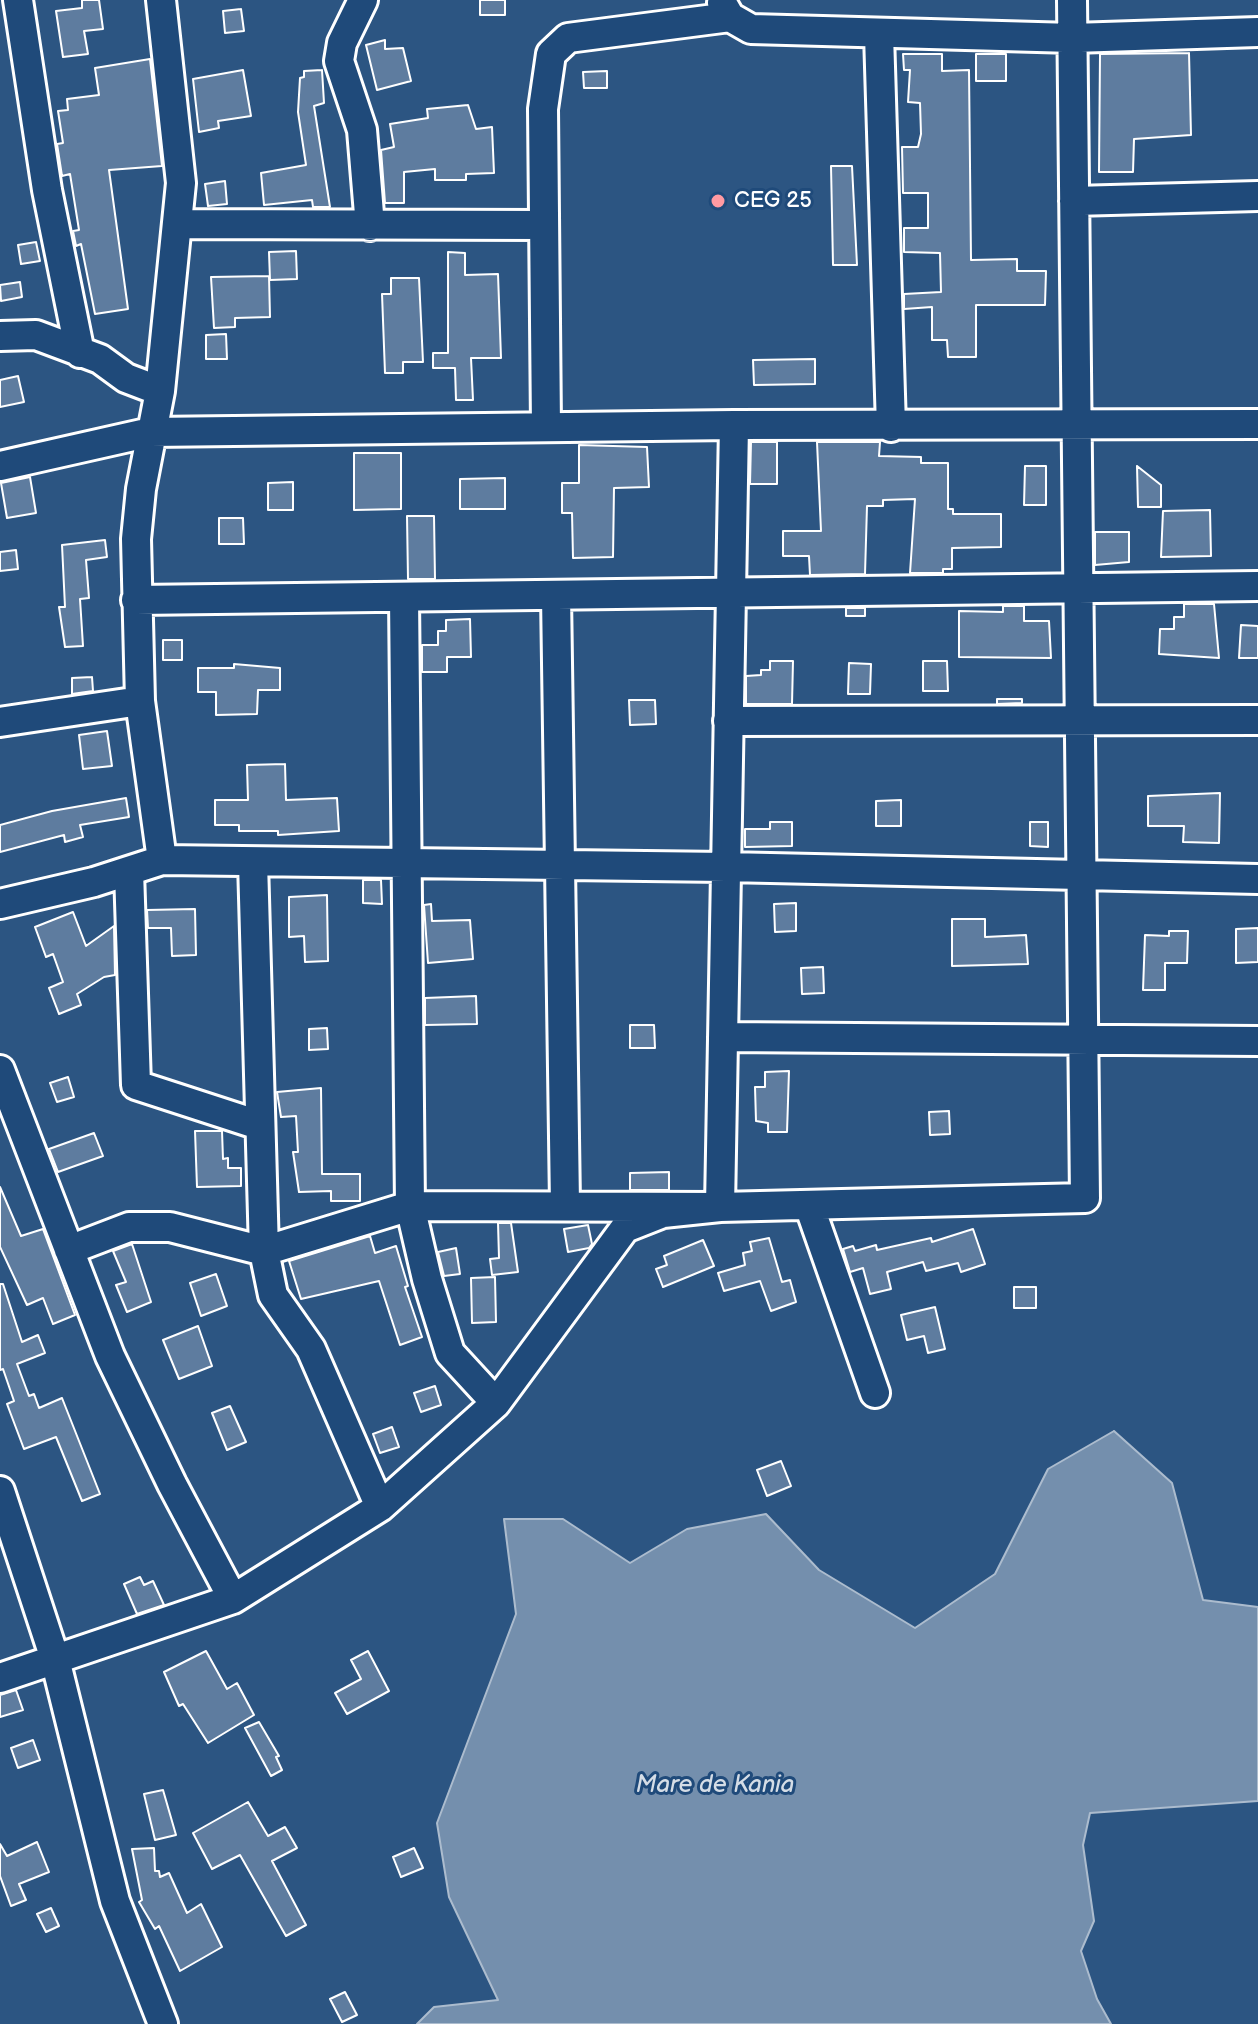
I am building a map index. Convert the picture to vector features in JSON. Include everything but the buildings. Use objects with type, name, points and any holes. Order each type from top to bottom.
[{"type":"street","points":[[18,0],[47,190],[80,353]]},
{"type":"street","points":[[161,0],[177,118],[181,183],[160,391],[136,539],[136,600],[140,701],[162,860]]},
{"type":"street","points":[[363,0],[342,43],[339,61],[362,130],[370,226]]},
{"type":"street","points":[[69,1250],[129,1227],[170,1227],[264,1251],[410,1206],[565,1204],[720,1207],[1085,1198],[1072,0]]},
{"type":"street","points":[[546,427],[543,109],[551,54],[568,38],[726,8],[751,29],[1073,38],[1258,32]]},
{"type":"street","points":[[879,34],[891,427]]},
{"type":"street","points":[[1074,201],[1258,196]]},
{"type":"street","points":[[179,224],[544,225]]},
{"type":"street","points":[[0,336],[36,335],[100,359],[126,378],[160,391]]},
{"type":"street","points":[[0,466],[151,432],[734,425],[1258,424]]},
{"type":"street","points":[[720,1207],[734,425]]},
{"type":"street","points":[[136,600],[1258,586]]},
{"type":"street","points":[[556,595],[565,1204]]},
{"type":"street","points":[[404,597],[410,1206],[427,1279],[450,1353],[496,1403]]},
{"type":"street","points":[[0,722],[140,701]]},
{"type":"street","points":[[728,721],[1258,720]]},
{"type":"street","points":[[0,904],[162,860],[726,867],[1258,879]]},
{"type":"street","points":[[253,862],[264,1251],[273,1295],[311,1349],[380,1507]]},
{"type":"street","points":[[129,871],[136,1085],[259,1125]]},
{"type":"street","points":[[723,1037],[1258,1041]]},
{"type":"street","points":[[0,1070],[110,1356],[172,1484],[233,1599]]},
{"type":"street","points":[[809,1205],[875,1393]]},
{"type":"street","points":[[0,1678],[233,1599],[380,1507],[496,1403],[625,1228],[663,1213],[720,1207]]},
{"type":"street","points":[[0,1491],[55,1659],[115,1901],[163,2024]]},
{"type":"water","name":"Mare de Kania","points":[[1114,1431],[1172,1483],[1203,1600],[1258,1607],[1258,1801],[1090,1813],[1083,1845],[1094,1921],[1081,1951],[1097,1999],[1111,2024],[417,2024],[434,2007],[498,2000],[449,1897],[437,1823],[516,1614],[504,1519],[563,1519],[630,1563],[687,1529],[766,1514],[819,1570],[915,1628],[995,1574],[1048,1469]]},
{"type":"place","name":"CEG 25","points":[[718,201]]}]
